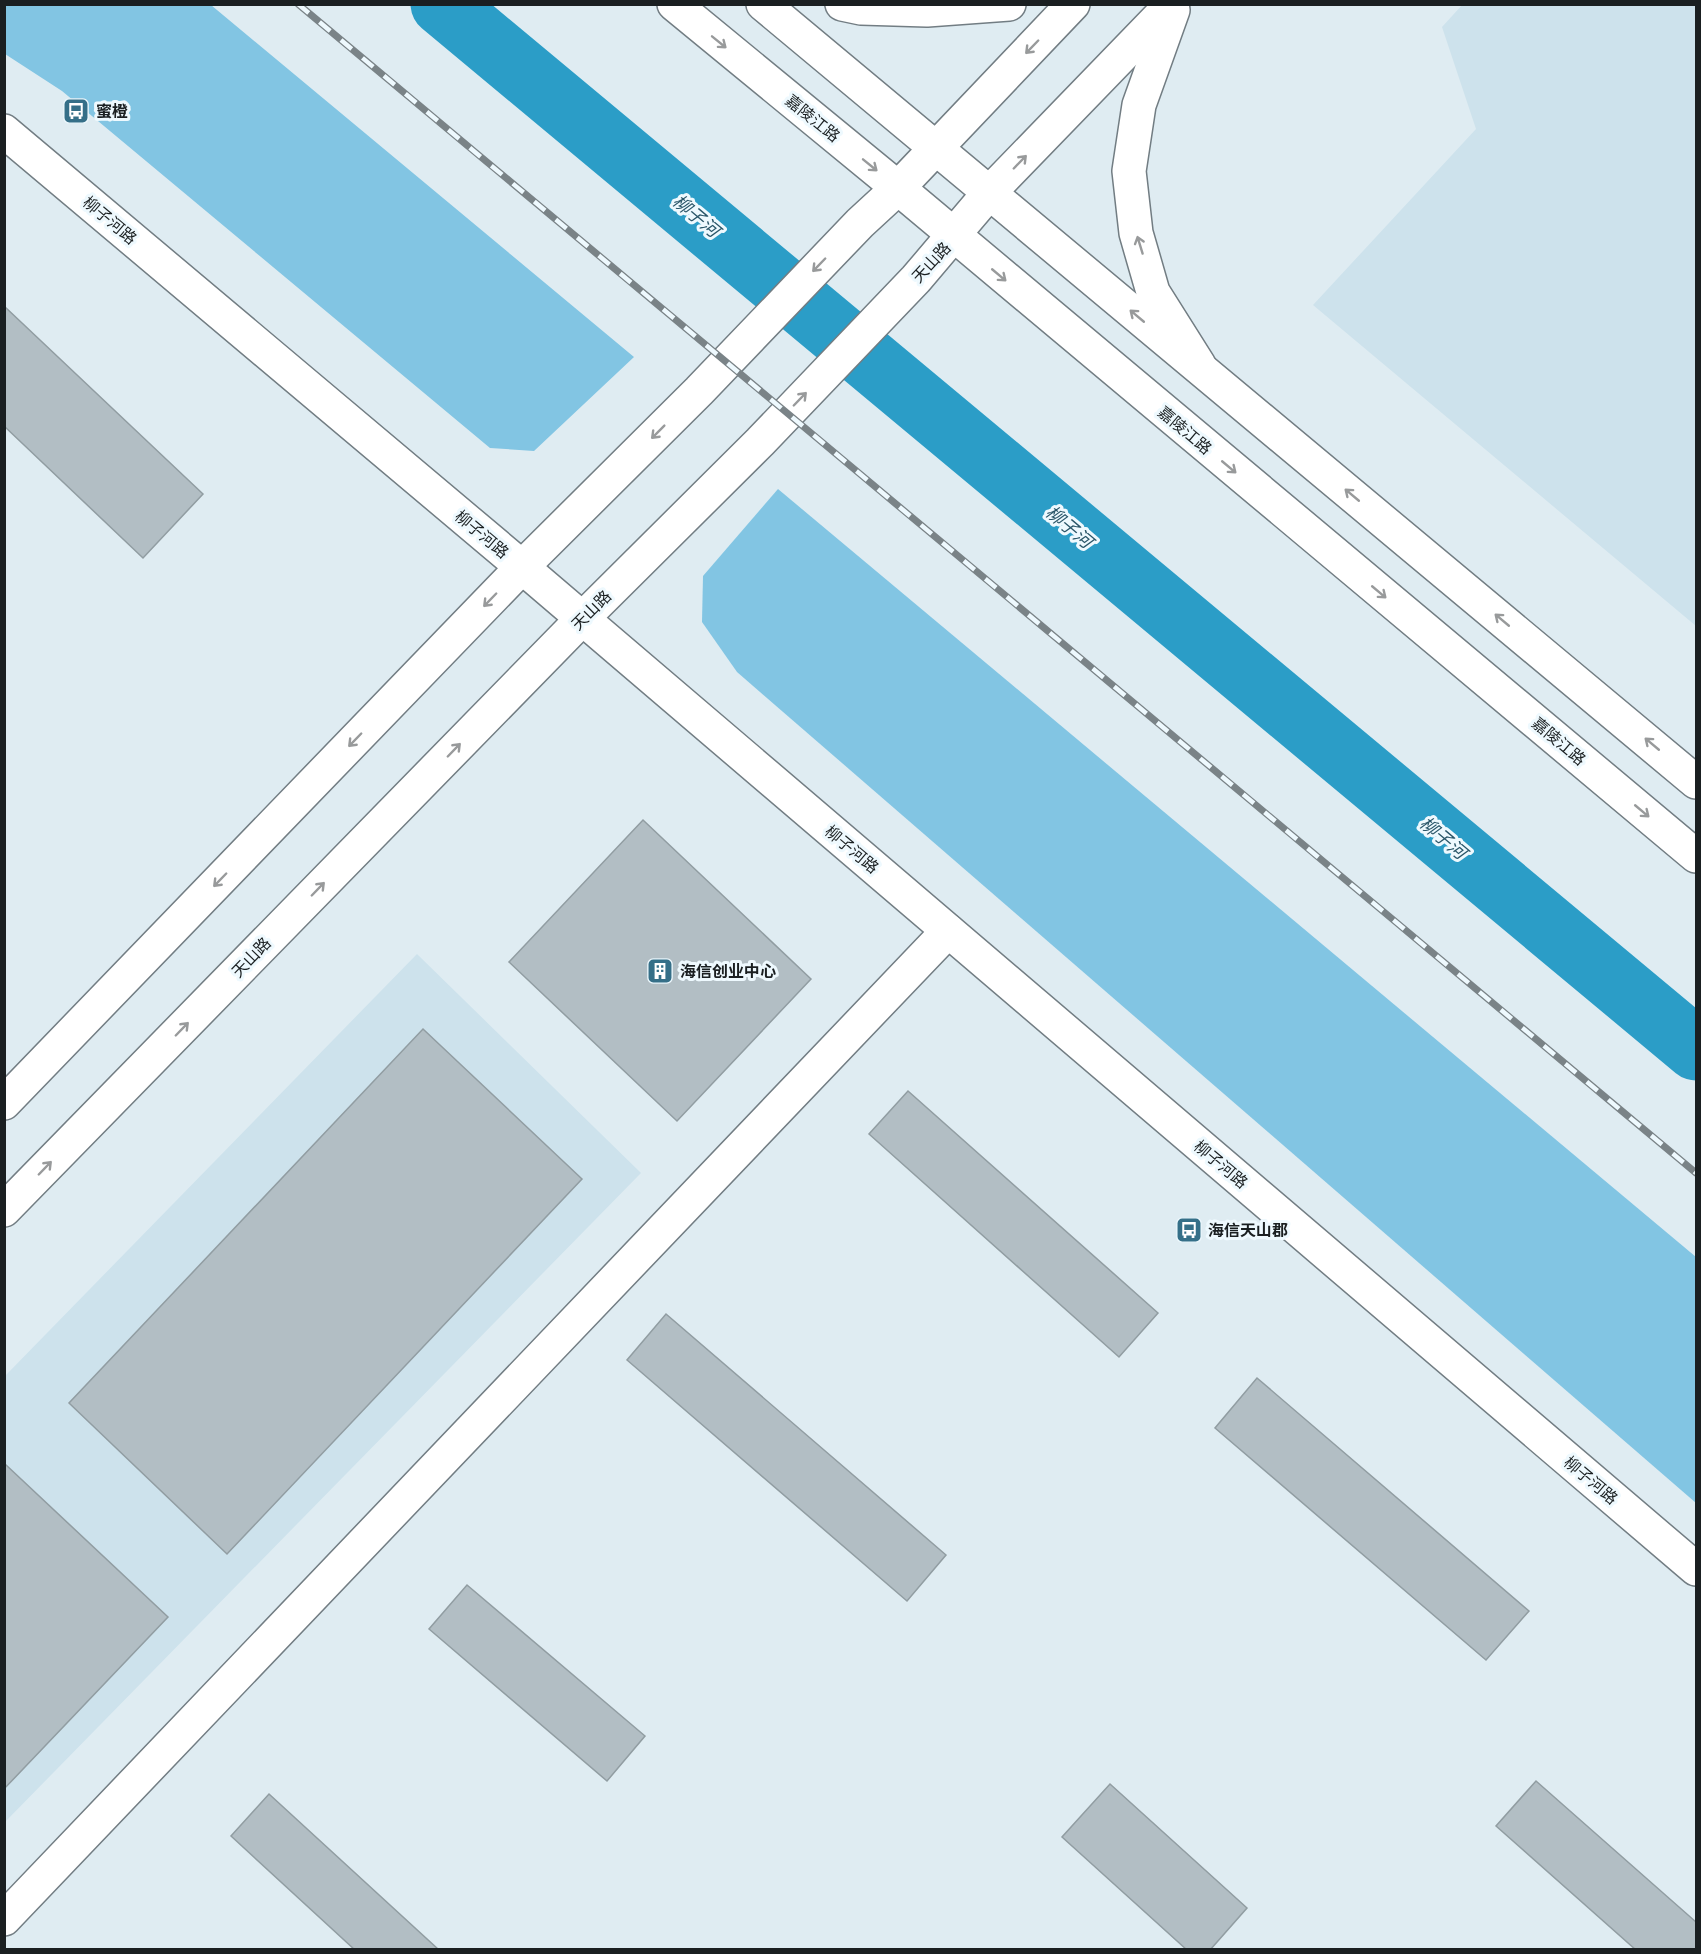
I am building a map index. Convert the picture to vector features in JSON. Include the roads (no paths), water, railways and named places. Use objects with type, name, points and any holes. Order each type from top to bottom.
[{"type":"street","name":"嘉陵江路","points":[[674,4],[898,188],[1696,856]]},
{"type":"street","points":[[763,4],[1696,782]]},
{"type":"street","points":[[842,4],[861,8],[927,10],[1009,4]]},
{"type":"street","points":[[4,1103],[522,567],[699,391],[860,222],[898,188],[933,148],[1073,4]]},
{"type":"street","points":[[1173,4],[1139,105],[1129,171],[1136,233],[1154,292],[1203,371]]},
{"type":"street","name":"天山路","points":[[4,1210],[582,619],[760,442],[916,279],[989,193],[1173,4]]},
{"type":"street","name":"柳子河路","points":[[4,130],[522,567],[1696,1569]]},
{"type":"street","points":[[4,1919],[948,931]]},
{"type":"waterway","name":"柳子河","points":[[442,4],[1696,1049]]},
{"type":"railway","points":[[298,4],[1696,1173]]},
{"type":"place","name":"蜜橙","points":[[76,111]]},
{"type":"place","name":"海信创业中心","points":[[660,971]]},
{"type":"place","name":"海信天山郡","points":[[1189,1230]]}]
